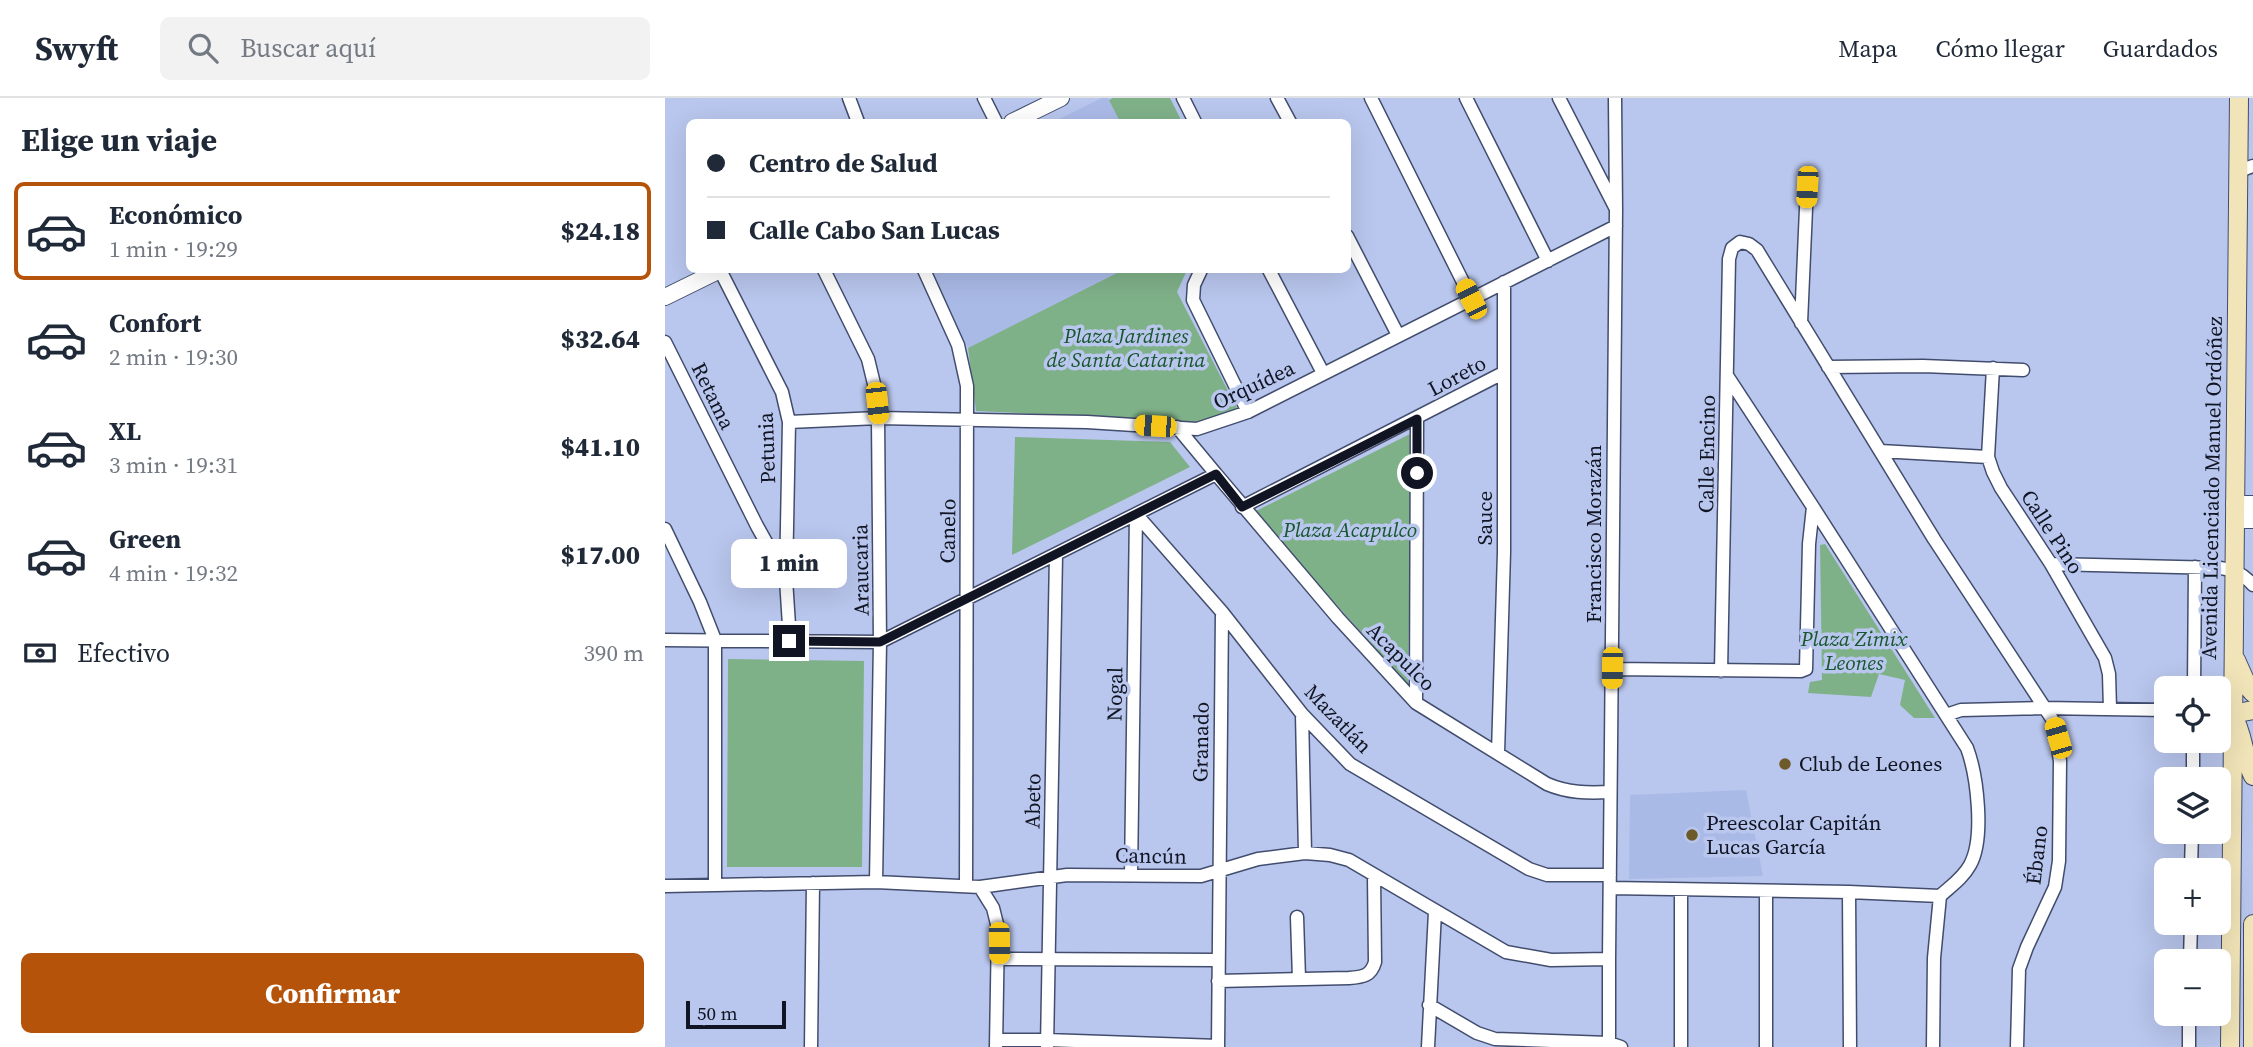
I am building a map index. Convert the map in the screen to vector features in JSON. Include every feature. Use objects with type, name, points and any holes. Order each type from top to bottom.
[{"type":"main road","name":"Avenida Licenciado Manuel Ordóñez","points":[[2230,676],[2246,168],[2239,98]]},
{"type":"main road","points":[[2233,654],[2253,693]]},
{"type":"main road","points":[[2231,713],[2253,710]]},
{"type":"main road","points":[[2231,720],[2241,731],[2253,776]]},
{"type":"main road","name":"Avenida Licenciado Manuel Ordóñez","points":[[2225,858],[2226,753]]},
{"type":"main road","points":[[2252,1047],[2253,924]]},
{"type":"main road","name":"Avenida Licenciado Manuel Ordóñez","points":[[2226,935],[2230,1047]]},
{"type":"street","points":[[849,98],[857,119]]},
{"type":"street","points":[[984,98],[994,119]]},
{"type":"street","points":[[1018,119],[1061,98]]},
{"type":"street","points":[[1183,98],[1194,119]]},
{"type":"street","points":[[1277,98],[1288,119]]},
{"type":"street","points":[[1371,98],[1471,299]]},
{"type":"street","points":[[1466,98],[1548,261]]},
{"type":"street","points":[[1559,98],[1616,210]]},
{"type":"street","name":"Francisco Morazán","points":[[1615,98],[1609,959],[1615,1045]]},
{"type":"street","points":[[1801,323],[1807,187]]},
{"type":"street","name":"Orquídea","points":[[789,422],[878,418],[1087,422],[1197,429],[1248,412],[1616,226]]},
{"type":"street","name":"Ébano","points":[[1740,243],[1749,244],[1757,250],[1880,451],[2054,722],[2058,738],[2061,834],[2055,887],[2019,969],[2017,1047]]},
{"type":"street","name":"Calle Encino","points":[[1721,671],[1729,259],[1733,248],[1740,243]]},
{"type":"street","points":[[1351,244],[1398,335]]},
{"type":"street","points":[[665,297],[714,273]]},
{"type":"street","name":"Petunia","points":[[722,273],[782,392],[789,422],[786,579],[789,641]]},
{"type":"street","name":"Araucaria","points":[[825,273],[868,359],[878,418],[880,642],[876,882]]},
{"type":"street","name":"Canelo","points":[[925,273],[958,345],[967,386],[966,886]]},
{"type":"street","points":[[1199,273],[1193,285],[1193,300],[1248,412]]},
{"type":"street","points":[[1271,273],[1323,373]]},
{"type":"street","name":"Sauce","points":[[1498,753],[1504,552],[1504,282]]},
{"type":"street","name":"Retama","points":[[665,342],[786,579]]},
{"type":"street","points":[[1828,367],[2024,370]]},
{"type":"street","name":"Calle Pino","points":[[1993,368],[1988,457],[2001,488],[2051,564],[2105,658],[2109,674],[2110,709]]},
{"type":"street","name":"Loreto","points":[[1242,507],[1503,373]]},
{"type":"street","points":[[1727,377],[1814,507],[1946,715],[1974,767],[1977,787],[1977,848],[1963,876],[1940,896],[1934,958],[1933,1047]]},
{"type":"street","points":[[1416,703],[1417,419]]},
{"type":"street","name":"Acapulco","points":[[1177,427],[1338,618],[1416,703],[1547,784],[1563,791],[1610,792]]},
{"type":"street","points":[[1880,451],[1988,457]]},
{"type":"street","points":[[665,640],[880,642],[1216,474]]},
{"type":"street","points":[[2234,512],[2253,504]]},
{"type":"street","points":[[1612,668],[1721,671],[1801,671],[1806,668],[1809,544],[1814,507]]},
{"type":"street","points":[[2234,512],[2253,520]]},
{"type":"street","name":"Mazatlán","points":[[1136,514],[1222,612],[1302,714],[1350,764],[1529,869],[1546,875],[1681,890],[1940,896]]},
{"type":"street","name":"Nogal","points":[[1131,875],[1136,514]]},
{"type":"street","points":[[665,529],[701,602],[715,640],[715,884]]},
{"type":"street","name":"Abeto","points":[[1047,1043],[1056,555]]},
{"type":"street","points":[[2051,564],[2233,569],[2253,585]]},
{"type":"street","points":[[2194,676],[2195,567]]},
{"type":"street","name":"Granado","points":[[1218,1047],[1222,612]]},
{"type":"street","points":[[1946,715],[1961,710],[2154,710]]},
{"type":"street","points":[[1302,714],[1305,853]]},
{"type":"street","name":"Cancún","points":[[665,886],[876,882],[980,887],[1067,875],[1201,876],[1258,859],[1305,853],[1349,860],[1506,952],[1551,960],[1609,959]]},
{"type":"street","points":[[1218,981],[1349,978],[1368,975],[1373,971],[1375,962],[1374,876]]},
{"type":"street","points":[[811,1047],[813,883]]},
{"type":"street","points":[[980,887],[992,908],[998,928],[996,1044],[1218,1047]]},
{"type":"street","points":[[1681,890],[1681,1047]]},
{"type":"street","points":[[1766,892],[1766,1047]]},
{"type":"street","points":[[1849,892],[1850,1047]]},
{"type":"street","points":[[1428,1047],[1435,912]]},
{"type":"street","points":[[1297,917],[1299,979]]},
{"type":"street","points":[[999,959],[1218,960]]},
{"type":"street","points":[[1429,1005],[1478,1033],[1495,1039],[1615,1045]]},
{"type":"street","points":[[2189,1026],[2189,1047]]},
{"type":"shaded area","points":[[1102,98],[1108,98],[1118,119],[1059,119]]},
{"type":"shaded area","points":[[931,273],[1117,273],[968,348]]},
{"type":"shaded area","name":"Preescolar Capitán Lucas García","points":[[1746,790],[1763,876],[1629,879],[1630,795]]},
{"type":"green space","points":[[1170,98],[1180,119],[1118,119],[1109,100]]},
{"type":"green space","name":"Plaza Jardines de Santa Catarina","points":[[1117,273],[1186,273],[1177,292],[1238,410],[1198,422],[976,411],[968,348]]},
{"type":"green space","name":"Plaza Acapulco","points":[[1412,433],[1408,685],[1254,512]]},
{"type":"green space","points":[[1015,437],[1170,442],[1190,467],[1012,555]]},
{"type":"green space","name":"Plaza Zimix Leones","points":[[1825,544],[1935,718],[1914,718],[1900,705],[1905,680],[1879,674],[1871,697],[1808,693],[1810,682],[1822,680],[1820,545]]},
{"type":"green space","points":[[728,659],[864,661],[862,867],[727,867]]},
{"type":"place","name":"Club de Leones","points":[[1785,764]]},
{"type":"place","name":"Preescolar Capitán Lucas García","points":[[1692,835]]},
{"type":"route","points":[[789,641],[880,642],[1216,474],[1242,507],[1417,419],[1417,473]]}]
